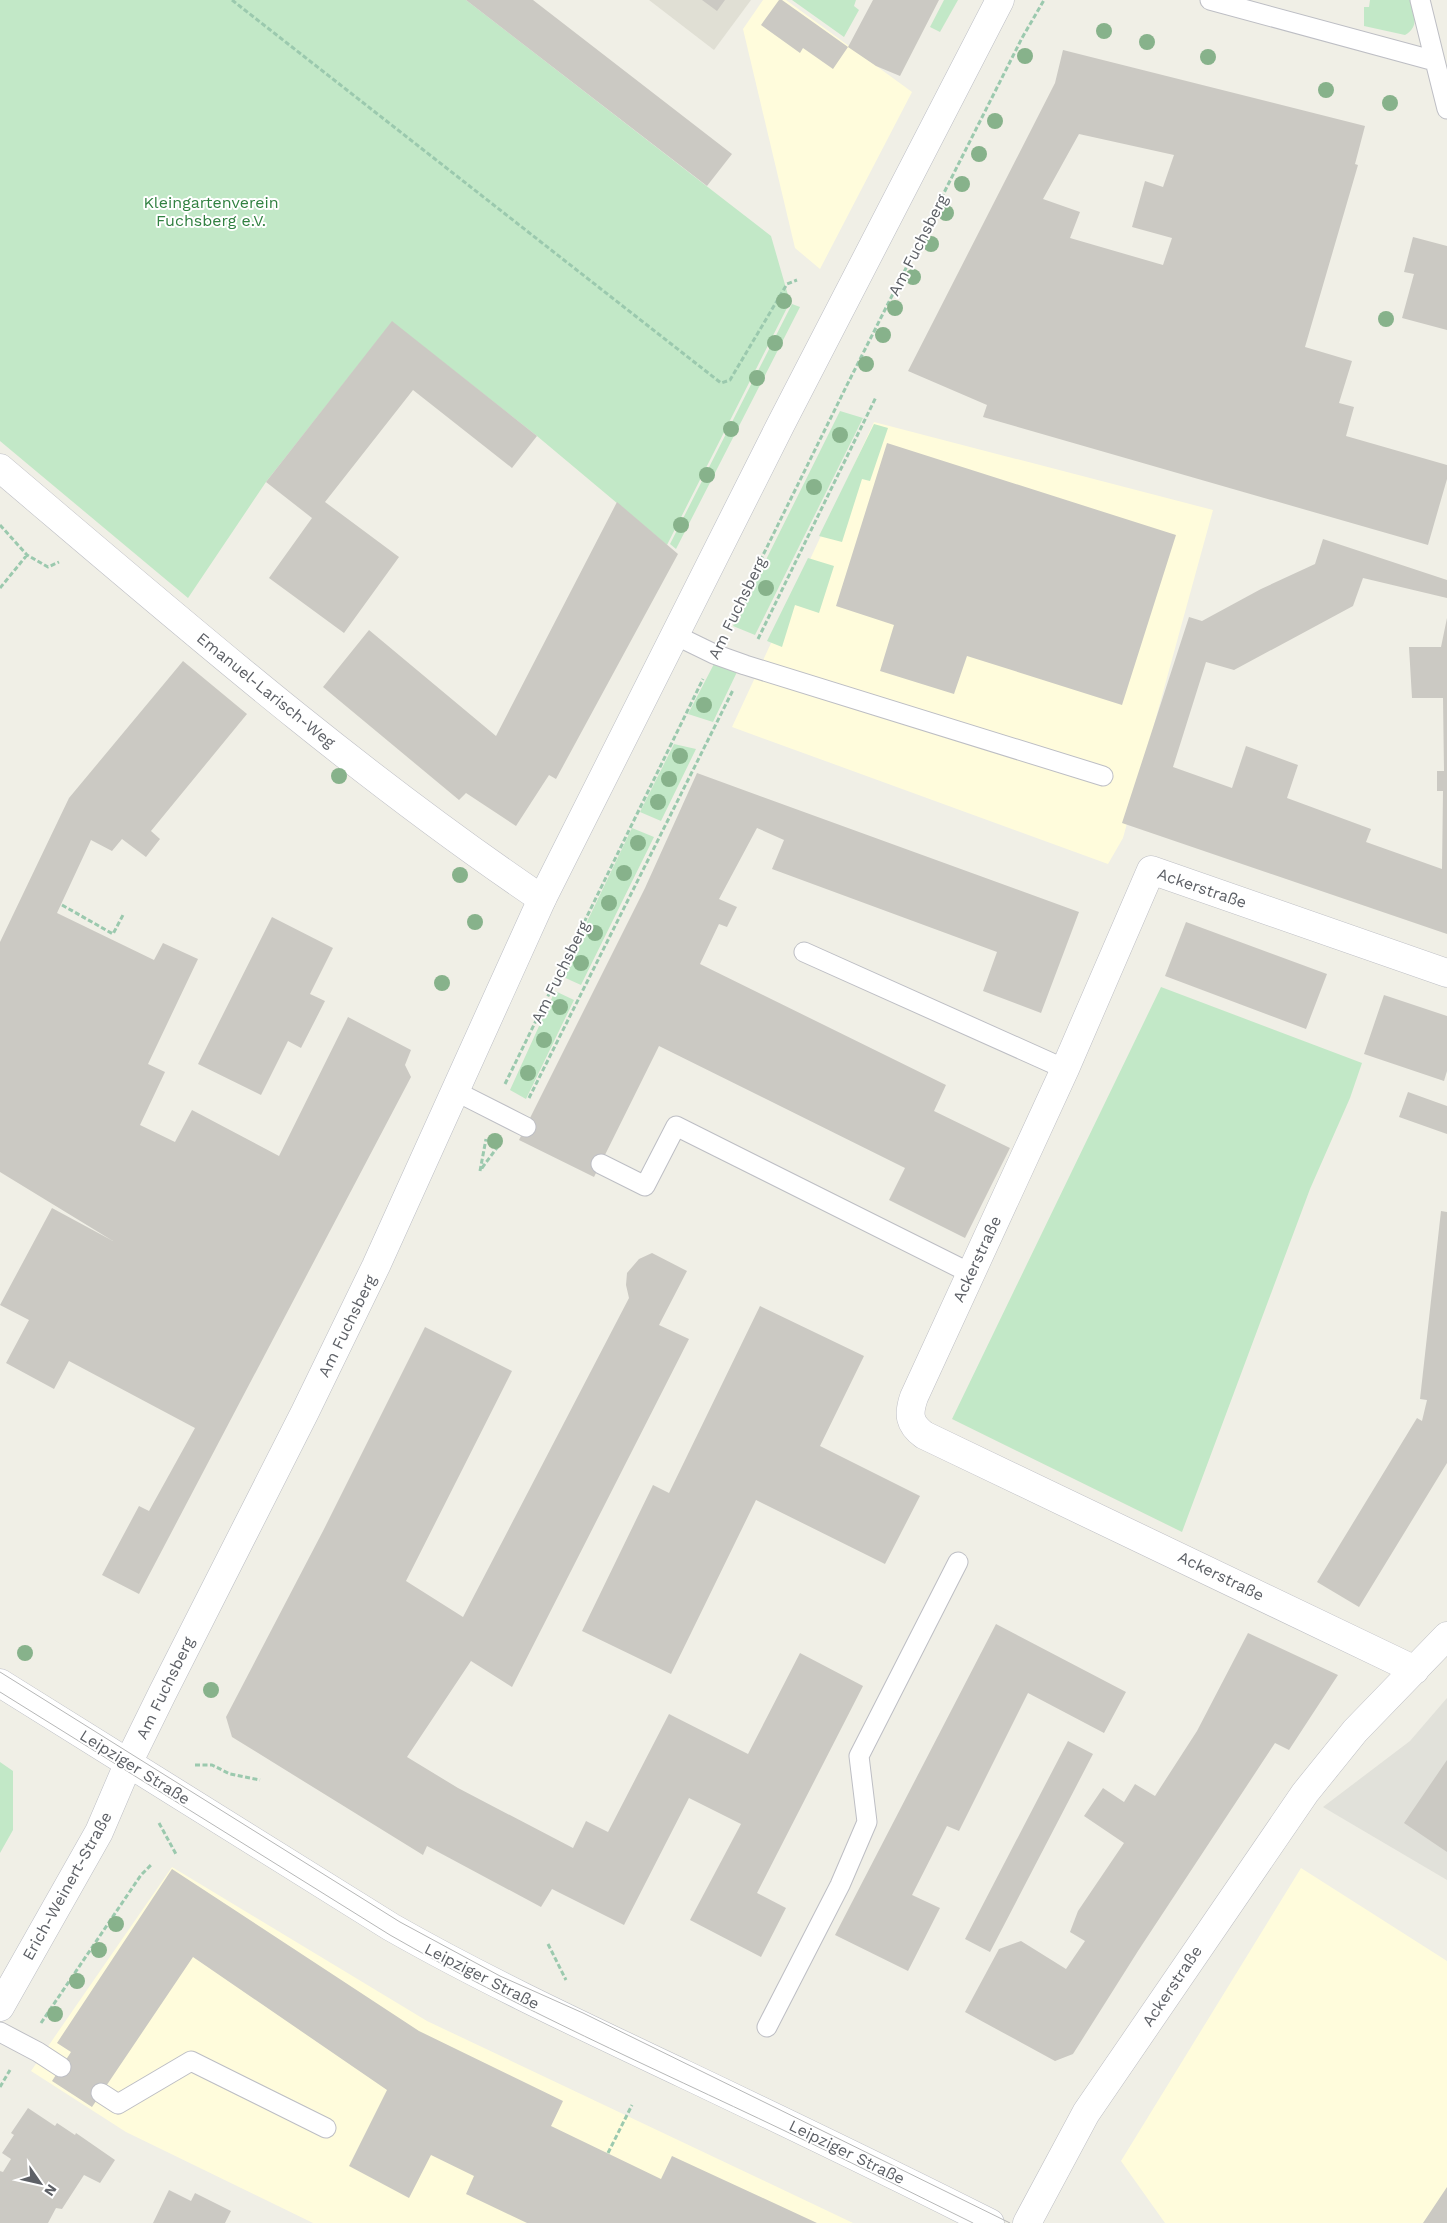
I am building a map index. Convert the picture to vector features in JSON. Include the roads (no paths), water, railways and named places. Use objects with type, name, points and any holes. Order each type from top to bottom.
[{"type":"main road","name":"Am Fuchsberg","points":[[129,1763],[372,1275],[542,899],[912,167],[1000,0]]},
{"type":"main road","name":"Emanuel-Larisch-Weg","points":[[0,468],[300,720],[442,828],[542,899]]},
{"type":"main road","name":"Ackerstraße","points":[[1415,1670],[918,1431],[910,1420],[910,1412],[914,1397],[1065,1069],[1151,870],[1447,973]]},
{"type":"main road","name":"Ackerstraße","points":[[1027,2223],[1049,2179],[1091,2106],[1305,1793],[1355,1731],[1447,1636]]},
{"type":"main road","name":"Leipziger Straße","points":[[0,1682],[391,1927],[441,1955],[523,1998],[766,2113],[990,2223]]},
{"type":"main road","name":"Erich-Weinert-Straße","points":[[0,2007],[100,1832],[129,1763]]},
{"type":"lane","points":[[1210,0],[1435,61]]},
{"type":"lane","points":[[1420,0],[1447,108]]},
{"type":"lane","points":[[675,636],[714,654],[745,665],[1103,776]]},
{"type":"lane","points":[[804,952],[1065,1069]]},
{"type":"lane","points":[[455,1091],[521,1124]]},
{"type":"lane","points":[[601,1164],[645,1186],[676,1126],[970,1273]]},
{"type":"lane","points":[[767,2027],[840,1885],[867,1822],[859,1756],[958,1562]]},
{"type":"lane","points":[[0,2032],[61,2067]]},
{"type":"lane","points":[[101,2093],[118,2104],[191,2060],[326,2128]]},
{"type":"tram line","points":[[0,1672],[400,1922],[500,1976],[583,2013],[1010,2223]]},
{"type":"tram line","points":[[0,1692],[390,1935],[438,1962],[535,2012],[807,2141],[973,2223]]},
{"type":"park label","name":"Kleingartenverein Fuchsberg e.V.","points":[[211,211]]}]
